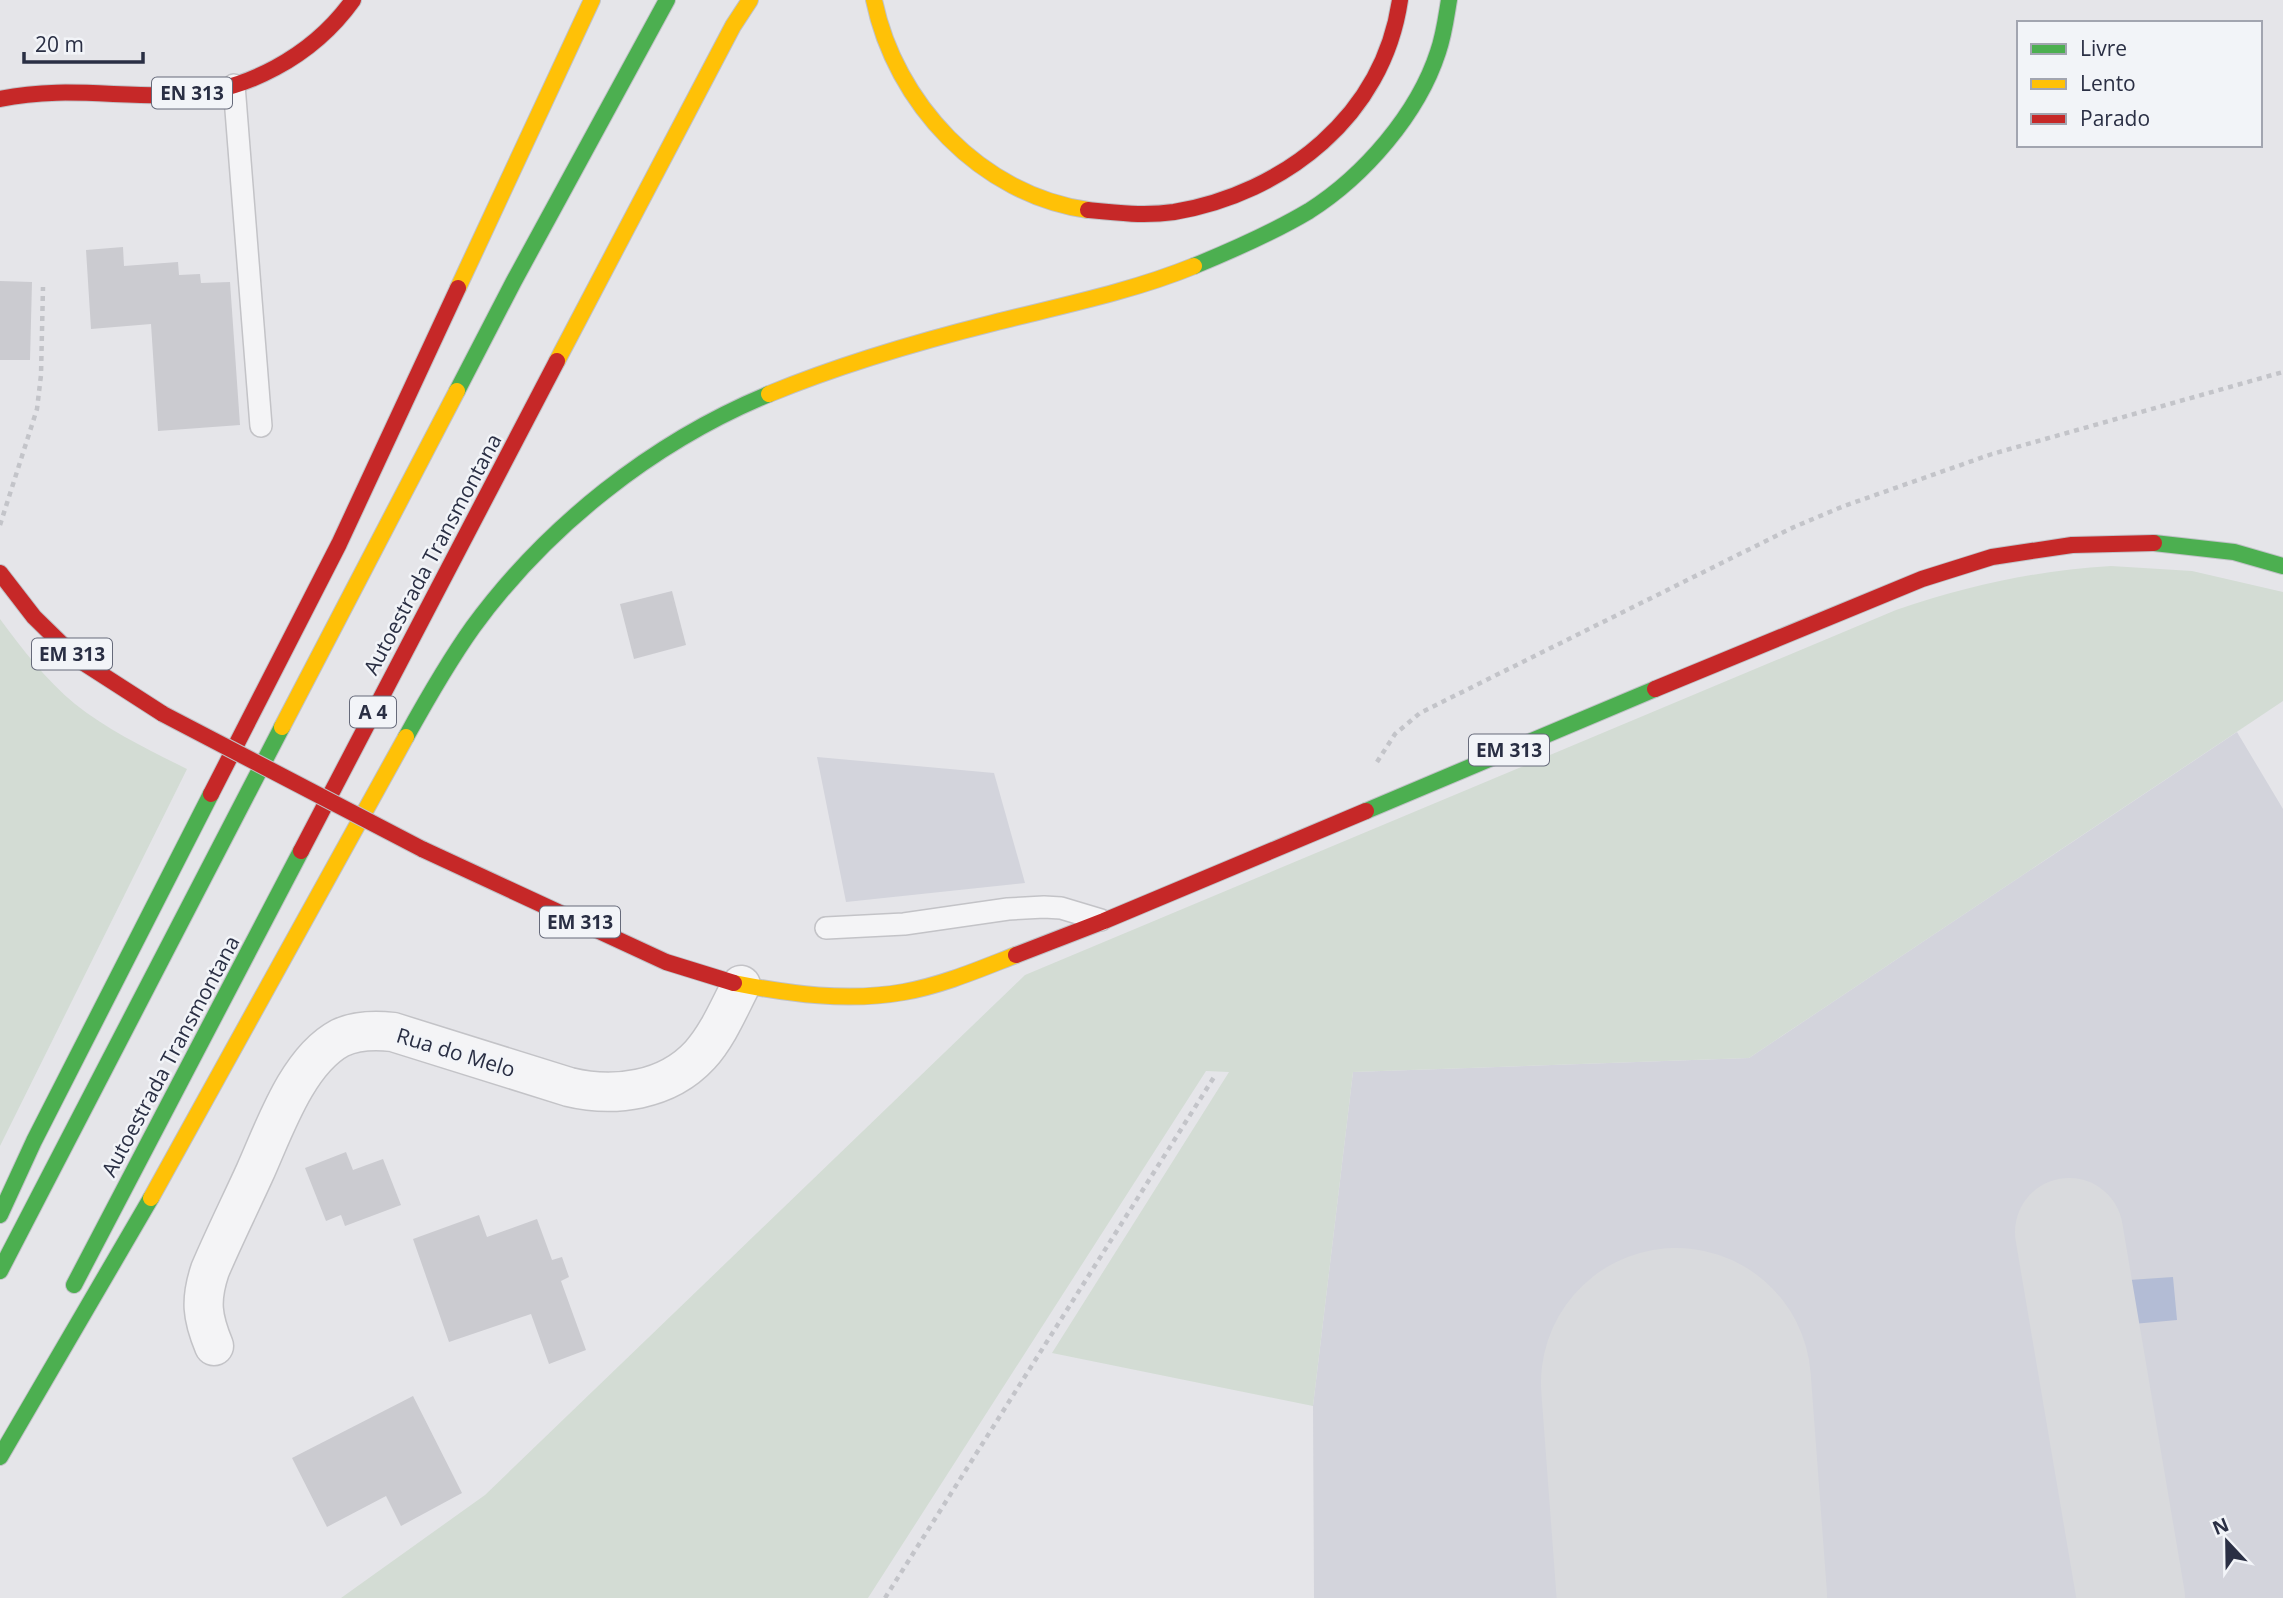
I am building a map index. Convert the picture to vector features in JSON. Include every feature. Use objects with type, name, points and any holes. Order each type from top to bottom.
[{"type":"main road","name":"EN 313","points":[[0,99],[39,92],[203,93],[233,85],[299,54],[334,25],[353,0]]},
{"type":"main road","points":[[0,1215],[34,1141],[339,544],[592,0]]},
{"type":"main road","points":[[0,1270],[508,293],[667,0]]},
{"type":"main road","name":"Autoestrada Transmontana","points":[[65,1303],[733,26],[750,0]]},
{"type":"main road","points":[[874,0],[880,28],[905,83],[932,120],[967,153],[1004,179],[1041,198],[1074,208],[1112,214],[1152,215],[1212,204],[1249,192],[1293,167],[1325,142],[1349,115],[1384,63],[1400,0]]},
{"type":"main road","points":[[0,1457],[122,1251],[423,706],[478,620],[535,553],[570,520],[650,458],[732,411],[779,390],[867,358],[1055,309],[1172,274],[1236,249],[1291,223],[1354,177],[1403,122],[1422,91],[1437,56],[1449,0]]},
{"type":"main road","name":"EM 313","points":[[0,573],[34,617],[76,658],[163,714],[422,849],[666,962],[741,985],[786,993],[849,996],[904,992],[961,976],[1104,921],[1788,633],[1922,579],[1993,557],[2072,545],[2161,543],[2234,552],[2283,565]]},
{"type":"street","name":"Rua do Melo","points":[[215,1346],[204,1320],[203,1308],[205,1284],[210,1270],[286,1103],[309,1068],[330,1045],[352,1033],[380,1030],[393,1032],[569,1087],[586,1091],[624,1092],[664,1080],[699,1055],[711,1040],[741,985]]},
{"type":"lane","points":[[233,85],[261,426]]},
{"type":"lane","points":[[826,928],[904,924],[1008,909],[1044,907],[1062,908],[1104,921]]},
{"type":"path","points":[[0,525],[37,409],[41,374],[43,286]]},
{"type":"path","points":[[1360,813],[1377,762],[1395,734],[1410,719],[1794,527],[1843,506],[1976,459],[2283,372]]},
{"type":"path","points":[[885,1598],[1216,1074]]},
{"type":"shaded area","points":[[2111,566],[2192,571],[2283,592],[2283,701],[1749,1058],[1353,1072],[1313,1406],[1052,1353],[1229,1072],[1206,1071],[868,1598],[341,1598],[485,1495],[1025,975],[1896,610],[1950,593],[2002,581],[2055,571]]},
{"type":"shaded area","points":[[0,619],[44,674],[75,704],[115,731],[187,769],[0,1146]]},
{"type":"shaded area","points":[[2237,732],[2283,809],[2283,1598],[1314,1598],[1313,1406],[1353,1072],[1749,1058]]},
{"type":"shaded area","points":[[817,757],[994,773],[1025,883],[846,902]]},
{"type":"water","points":[[2173,1277],[2177,1320],[2133,1324],[2129,1280]]},
{"type":"building","points":[[123,247],[124,266],[178,262],[179,275],[200,274],[201,283],[230,282],[240,425],[158,431],[151,324],[91,329],[86,250]]},
{"type":"building","points":[[0,281],[32,282],[30,360],[0,360]]},
{"type":"building","points":[[672,591],[686,645],[634,659],[620,604]]},
{"type":"building","points":[[346,1152],[353,1170],[383,1159],[401,1205],[345,1226],[341,1215],[326,1221],[305,1168]]},
{"type":"building","points":[[479,1215],[487,1237],[537,1219],[552,1260],[562,1257],[569,1277],[561,1281],[586,1350],[549,1364],[531,1314],[449,1342],[413,1239]]},
{"type":"building","points":[[413,1396],[462,1493],[401,1526],[386,1496],[327,1527],[292,1458]]},
{"type":"taxiway","points":[[2069,1232],[2131,1598]]},
{"type":"taxiway","points":[[1692,1595],[1697,1598]]},
{"type":"runway","points":[[1676,1383],[1692,1598]]},
{"type":"traffic: fast","points":[[457,391],[667,0]]},
{"type":"traffic: fast","points":[[1194,266],[1252,241],[1309,211],[1330,197],[1369,162],[1403,120],[1429,75],[1442,39],[1449,0]]},
{"type":"traffic: fast","points":[[406,737],[473,627],[534,555],[605,491],[644,462],[684,436],[769,394]]},
{"type":"traffic: fast","points":[[2154,543],[2234,552],[2283,566]]},
{"type":"traffic: fast","points":[[1366,811],[1655,689]]},
{"type":"traffic: fast","points":[[0,1271],[282,727]]},
{"type":"traffic: fast","points":[[0,1215],[34,1141],[211,794]]},
{"type":"traffic: fast","points":[[74,1285],[301,851]]},
{"type":"traffic: fast","points":[[0,1457],[151,1198]]},
{"type":"traffic: slow","points":[[458,288],[592,0]]},
{"type":"traffic: slow","points":[[557,361],[733,26],[750,0]]},
{"type":"traffic: slow","points":[[874,0],[885,38],[901,74],[923,108],[949,138],[979,164],[1012,185],[1049,201],[1088,210]]},
{"type":"traffic: slow","points":[[769,394],[852,363],[908,346],[1120,291],[1194,266]]},
{"type":"traffic: slow","points":[[282,727],[457,391]]},
{"type":"traffic: slow","points":[[151,1198],[406,737]]},
{"type":"traffic: slow","points":[[734,983],[819,995],[883,995],[933,985],[1016,955]]},
{"type":"traffic: jam","points":[[0,99],[44,93],[176,95],[227,87],[252,79],[298,54],[337,20],[353,0]]},
{"type":"traffic: jam","points":[[1088,210],[1142,214],[1174,212],[1215,202],[1254,187],[1290,167],[1322,142],[1350,113],[1373,79],[1390,42],[1400,0]]},
{"type":"traffic: jam","points":[[211,794],[339,544],[458,288]]},
{"type":"traffic: jam","points":[[301,851],[557,361]]},
{"type":"traffic: jam","points":[[1655,689],[1922,579],[1992,557],[2072,545],[2154,543]]},
{"type":"traffic: jam","points":[[0,573],[34,617],[76,658],[163,714]]},
{"type":"traffic: jam","points":[[163,714],[422,849]]},
{"type":"traffic: jam","points":[[1016,955],[1366,811]]},
{"type":"traffic: jam","points":[[422,849],[666,962],[734,983]]}]
